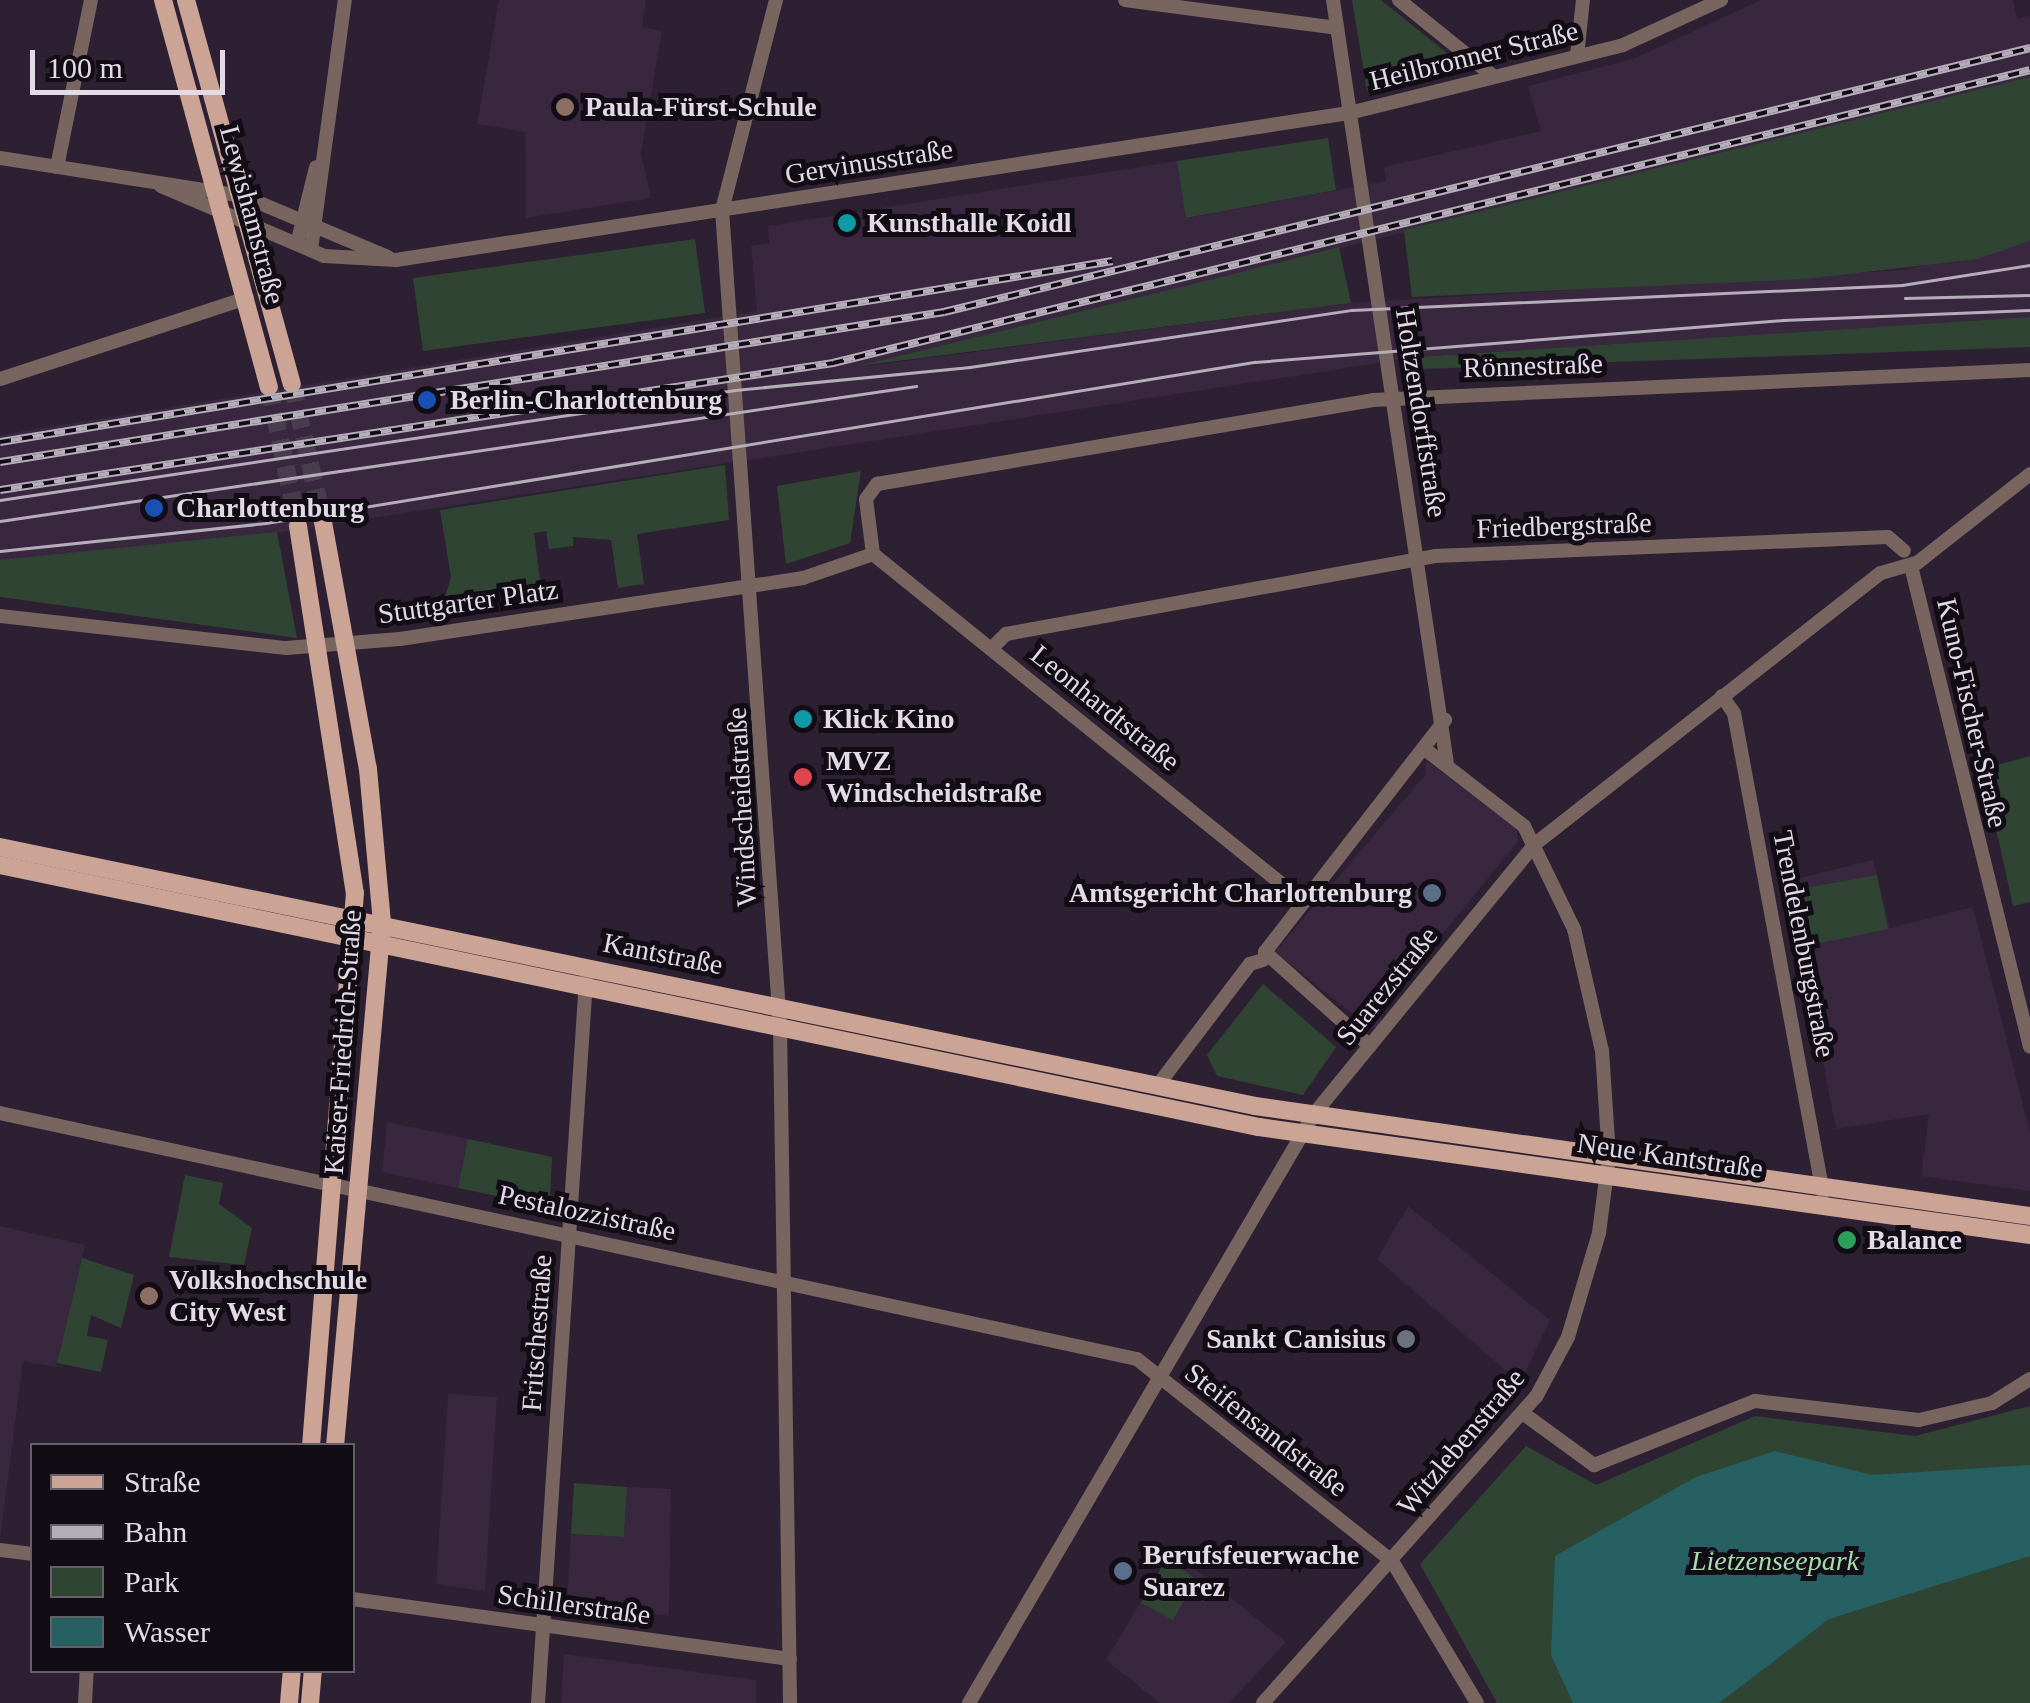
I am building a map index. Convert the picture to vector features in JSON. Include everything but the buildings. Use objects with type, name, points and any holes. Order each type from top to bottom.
[{"type":"main road","name":"Lewishamstraße","points":[[163,0],[269,388]]},
{"type":"main road","name":"Lewishamstraße","points":[[186,0],[292,384]]},
{"type":"main road","points":[[322,522],[347,644]]},
{"type":"main road","points":[[298,526],[321,646]]},
{"type":"main road","name":"Kaiser-Friedrich-Straße","points":[[335,1443],[382,946],[347,644]]},
{"type":"main road","name":"Kaiser-Friedrich-Straße","points":[[312,1443],[356,940],[321,646]]},
{"type":"main road","name":"Kantstraße","points":[[0,847],[356,918],[780,1025],[1302,1135]]},
{"type":"main road","name":"Kantstraße","points":[[0,865],[382,946],[778,1006],[1314,1114]]},
{"type":"main road","name":"Neue Kantstraße","points":[[1314,1114],[1609,1166],[1823,1196],[2030,1216]]},
{"type":"main road","name":"Neue Kantstraße","points":[[1302,1135],[1609,1166]]},
{"type":"main road","name":"Neue Kantstraße","points":[[1823,1196],[2030,1235]]},
{"type":"main road","points":[[289,1703],[292,1673]]},
{"type":"main road","points":[[310,1703],[313,1673]]},
{"type":"street","points":[[57,167],[91,0]]},
{"type":"street","points":[[304,247],[345,0]]},
{"type":"street","name":"Windscheidstraße","points":[[776,0],[722,210],[754,586],[780,1025],[790,1703]]},
{"type":"street","points":[[1125,0],[1337,28]]},
{"type":"street","name":"Holtzendorffstraße","points":[[1333,0],[1446,720],[1447,764]]},
{"type":"street","points":[[1399,0],[1494,77]]},
{"type":"street","points":[[1577,56],[1582,0]]},
{"type":"street","name":"Heilbronner Straße","points":[[1349,113],[1577,56],[1721,0]]},
{"type":"street","name":"Gervinusstraße","points":[[161,186],[345,261],[396,260],[1349,113]]},
{"type":"street","points":[[0,158],[242,196],[309,219],[396,260]]},
{"type":"street","points":[[0,379],[247,298]]},
{"type":"street","name":"Rönnestraße","points":[[874,554],[868,490],[1393,396],[2030,370]]},
{"type":"street","name":"Suarezstraße","points":[[969,1703],[1157,1376],[1314,1114],[1534,844],[1882,573],[1912,566],[2030,474]]},
{"type":"street","name":"Friedbergstraße","points":[[992,648],[1006,634],[1419,560],[1888,536],[1904,551]]},
{"type":"street","name":"Stuttgarter Platz","points":[[0,616],[321,646],[754,586],[874,554]]},
{"type":"street","name":"Leonhardtstraße","points":[[874,554],[1304,902]]},
{"type":"street","name":"Kuno-Fischer-Straße","points":[[1912,566],[2030,1046]]},
{"type":"street","name":"Trendelenburgstraße","points":[[1722,696],[1734,713],[1823,1196]]},
{"type":"street","points":[[1158,1085],[1250,964],[1264,956],[1446,720]]},
{"type":"street","name":"Witzlebenstraße","points":[[1263,1703],[1524,1414],[1585,1288],[1609,1166],[1588,970],[1534,844],[1447,764],[1426,750]]},
{"type":"street","points":[[1264,956],[1370,1046]]},
{"type":"street","name":"Fritschestraße","points":[[538,1703],[587,976]]},
{"type":"street","name":"Pestalozzistraße","points":[[0,1112],[784,1279],[1137,1359],[1157,1376]]},
{"type":"street","name":"Steifensandstraße","points":[[1157,1376],[1392,1562]]},
{"type":"street","points":[[1524,1414],[1594,1465],[1754,1400],[1919,1420],[1992,1403],[2030,1379]]},
{"type":"street","points":[[0,1550],[30,1554]]},
{"type":"street","points":[[1392,1562],[1477,1703]]},
{"type":"street","name":"Schillerstraße","points":[[355,1598],[790,1659]]},
{"type":"street","points":[[85,1703],[87,1673]]},
{"type":"shaded area","name":"Paula-Fürst-Schule","points":[[499,0],[646,0],[642,27],[662,31],[641,154],[651,198],[526,218],[525,132],[477,124]]},
{"type":"shaded area","points":[[1761,0],[2013,0],[2017,19],[2030,16],[2030,77],[866,366],[1351,303],[1903,270],[2030,241],[2030,317],[1417,357],[275,533],[0,561],[0,435],[757,311],[751,246],[769,243],[768,226],[1177,161],[1187,218],[1386,181],[1384,167],[1541,131],[1528,86],[1633,59]]},
{"type":"shaded area","points":[[1426,760],[1517,829],[1518,841],[1384,1007],[1380,1027],[1370,1028],[1275,952],[1425,775]]},
{"type":"shaded area","points":[[1873,860],[1890,928],[1973,907],[2030,1132],[2030,1191],[1921,1176],[1929,1114],[1836,1129],[1788,881]]},
{"type":"shaded area","points":[[387,1122],[468,1139],[458,1188],[382,1172]]},
{"type":"shaded area","points":[[1408,1206],[1550,1320],[1520,1383],[1377,1259]]},
{"type":"shaded area","points":[[0,1226],[85,1245],[56,1367],[23,1361],[0,1540]]},
{"type":"shaded area","points":[[448,1394],[497,1397],[485,1591],[436,1584]]},
{"type":"shaded area","points":[[627,1487],[671,1489],[669,1616],[567,1603],[571,1534],[624,1537]]},
{"type":"shaded area","points":[[1172,1550],[1286,1642],[1229,1703],[1160,1703],[1106,1660]]},
{"type":"shaded area","points":[[564,1654],[756,1680],[756,1703],[561,1703]]},
{"type":"green space","points":[[1352,0],[1381,0],[1463,66],[1367,91]]},
{"type":"green space","points":[[2030,77],[2030,241],[1977,259],[1805,279],[1412,297],[1404,230]]},
{"type":"green space","points":[[1328,138],[1336,190],[1186,218],[1177,161]]},
{"type":"green space","points":[[695,239],[705,313],[423,351],[413,278]]},
{"type":"green space","points":[[1339,247],[1351,303],[858,366],[1222,277]]},
{"type":"green space","points":[[2030,317],[2030,347],[1423,369],[1417,357]]},
{"type":"green space","points":[[725,465],[729,520],[637,534],[644,584],[618,588],[611,540],[573,537],[573,546],[549,549],[546,531],[534,533],[542,595],[456,607],[445,597],[451,577],[440,510]]},
{"type":"green space","points":[[861,471],[850,543],[786,564],[777,486]]},
{"type":"green space","points":[[277,532],[297,638],[0,597],[0,560]]},
{"type":"green space","points":[[2030,756],[2030,902],[2013,906],[1983,769]]},
{"type":"green space","points":[[1877,875],[1888,929],[1805,946],[1794,890]]},
{"type":"green space","points":[[1263,984],[1336,1047],[1303,1095],[1217,1076],[1207,1055]]},
{"type":"green space","points":[[468,1139],[552,1157],[550,1198],[540,1205],[458,1188]]},
{"type":"green space","points":[[185,1175],[223,1183],[219,1204],[252,1228],[244,1265],[169,1257]]},
{"type":"green space","points":[[82,1258],[134,1275],[121,1328],[91,1315],[87,1336],[108,1340],[101,1372],[57,1363]]},
{"type":"green space","name":"Lietzenseepark","points":[[2030,1406],[2030,1703],[1497,1703],[1420,1564],[1526,1446],[1596,1485],[1755,1416],[1915,1436]]},
{"type":"green space","points":[[574,1483],[627,1487],[624,1537],[571,1534]]},
{"type":"green space","points":[[1167,1558],[1196,1579],[1173,1620],[1141,1603]]},
{"type":"water","points":[[1775,1451],[1872,1475],[2030,1465],[2030,1556],[1829,1619],[1719,1703],[1573,1703],[1551,1655],[1555,1556],[1696,1477]]},
{"type":"tunnel","points":[[292,384],[323,522]]},
{"type":"tunnel","points":[[269,387],[298,526]]},
{"type":"tram line","points":[[0,500],[735,390],[970,367],[1352,310],[1902,285],[2030,265]]},
{"type":"tram line","points":[[1905,298],[2030,295]]},
{"type":"tram line","points":[[0,551],[266,523],[1255,362],[1783,320],[2030,310]]},
{"type":"tram line","points":[[0,521],[916,386]]},
{"type":"railway","points":[[0,462],[944,312],[2030,48]]},
{"type":"railway","points":[[0,490],[833,363],[2030,70]]},
{"type":"railway","points":[[0,442],[1112,261]]},
{"type":"place","name":"Paula-Fürst-Schule","points":[[565,107]]},
{"type":"place","name":"Kunsthalle Koidl","points":[[847,223]]},
{"type":"place","name":"Berlin-Charlottenburg","points":[[427,400]]},
{"type":"place","name":"Charlottenburg","points":[[154,508]]},
{"type":"place","name":"Klick Kino","points":[[803,719]]},
{"type":"place","name":"MVZ Windscheidstraße","points":[[803,777]]},
{"type":"place","name":"Amtsgericht Charlottenburg","points":[[1432,893]]},
{"type":"place","name":"Balance","points":[[1847,1240]]},
{"type":"place","name":"Volkshochschule City West","points":[[149,1296]]},
{"type":"place","name":"Sankt Canisius","points":[[1406,1339]]},
{"type":"place","name":"Berufsfeuerwache Suarez","points":[[1123,1571]]}]
